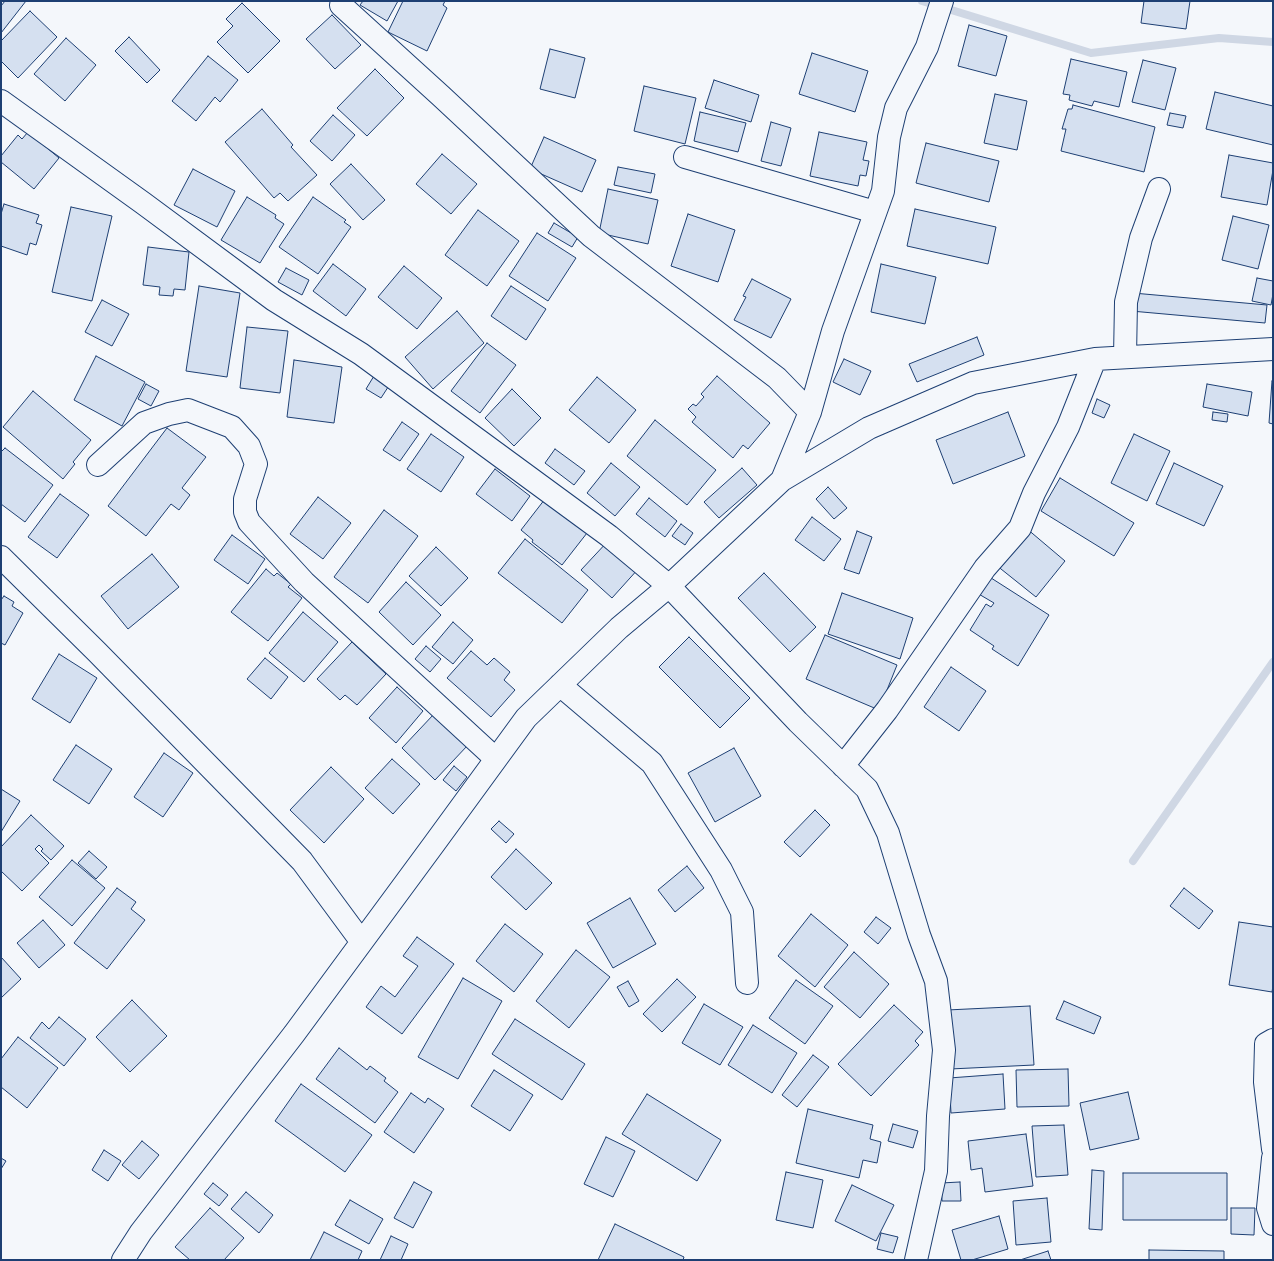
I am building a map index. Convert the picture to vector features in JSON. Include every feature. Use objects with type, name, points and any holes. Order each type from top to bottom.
[{"type":"street","points":[[782,480],[810,412],[833,331],[883,191],[889,137],[896,108],[927,47],[942,1]]},
{"type":"street","points":[[341,5],[591,236],[777,378],[810,412]]},
{"type":"street","points":[[1,101],[143,203],[274,300],[361,354],[609,536],[669,586],[798,722],[867,789],[888,833],[919,935],[936,981],[944,1050],[938,1116],[936,1171],[916,1260]]},
{"type":"street","points":[[685,157],[875,212]]},
{"type":"street","points":[[1125,357],[1126,302],[1141,238],[1159,189]]},
{"type":"street","points":[[123,1260],[141,1232],[294,1034],[526,718],[619,628],[669,586],[782,480],[869,428],[973,383],[1096,358],[1273,350]]},
{"type":"street","points":[[843,766],[887,710],[985,568],[1020,528],[1034,493],[1068,427],[1096,358]]},
{"type":"street","points":[[98,465],[144,423],[169,414],[188,410],[232,427],[249,446],[256,464],[245,499],[245,512],[249,522],[304,582],[496,758]]},
{"type":"street","points":[[1,557],[97,652],[302,861],[361,941]]},
{"type":"street","points":[[560,685],[652,763],[721,870],[742,912],[747,983]]},
{"type":"street","points":[[1273,1040],[1266,1044],[1264,1082],[1273,1149]]},
{"type":"street","points":[[1273,1158],[1268,1208],[1273,1224]]},
{"type":"building","points":[[5,1],[26,1],[1,33],[1,6]]},
{"type":"building","points":[[363,1],[398,1],[387,21],[360,5]]},
{"type":"building","points":[[403,1],[445,1],[443,5],[447,8],[427,51],[388,32]]},
{"type":"building","points":[[1144,1],[1190,1],[1186,29],[1141,23]]},
{"type":"building","points":[[242,3],[280,41],[248,73],[217,42],[233,26],[226,19]]},
{"type":"building","points":[[30,11],[57,37],[18,78],[1,61],[1,41]]},
{"type":"building","points":[[332,15],[361,45],[335,69],[306,39]]},
{"type":"building","points":[[969,25],[1007,36],[996,76],[958,66]]},
{"type":"building","points":[[129,37],[160,70],[147,83],[115,51]]},
{"type":"building","points":[[66,38],[96,65],[65,101],[34,74]]},
{"type":"building","points":[[550,49],[585,58],[575,98],[540,89]]},
{"type":"building","points":[[812,53],[868,71],[855,112],[799,94]]},
{"type":"building","points":[[208,56],[238,80],[220,102],[215,97],[196,121],[172,101]]},
{"type":"building","points":[[1071,59],[1127,72],[1119,107],[1094,101],[1092,106],[1069,100],[1070,95],[1063,94]]},
{"type":"building","points":[[1143,60],[1176,68],[1165,110],[1132,102]]},
{"type":"building","points":[[375,69],[404,98],[367,136],[337,108]]},
{"type":"building","points":[[714,80],[759,95],[751,122],[705,108]]},
{"type":"building","points":[[644,86],[696,98],[685,144],[634,131]]},
{"type":"building","points":[[1215,92],[1273,106],[1273,145],[1206,129]]},
{"type":"building","points":[[995,94],[1027,101],[1017,150],[984,143]]},
{"type":"building","points":[[1073,105],[1155,127],[1144,172],[1061,151],[1066,129],[1062,129],[1068,109],[1072,109]]},
{"type":"building","points":[[262,109],[293,145],[291,147],[317,175],[288,201],[280,193],[274,198],[225,142]]},
{"type":"building","points":[[700,112],[746,123],[738,152],[694,141]]},
{"type":"building","points":[[1170,113],[1186,116],[1183,128],[1167,125]]},
{"type":"building","points":[[333,115],[355,135],[332,161],[310,141]]},
{"type":"building","points":[[771,122],[791,128],[781,166],[761,161]]},
{"type":"building","points":[[28,132],[59,158],[34,189],[1,162],[1,156],[18,135],[22,139]]},
{"type":"building","points":[[819,132],[867,142],[863,160],[869,161],[866,176],[860,175],[858,186],[810,176]]},
{"type":"building","points":[[544,137],[596,160],[582,192],[530,169]]},
{"type":"building","points":[[926,143],[999,161],[989,202],[916,183]]},
{"type":"building","points":[[442,154],[477,184],[451,214],[416,184]]},
{"type":"building","points":[[1229,155],[1273,163],[1267,205],[1221,197]]},
{"type":"building","points":[[351,164],[385,200],[363,220],[330,184]]},
{"type":"building","points":[[618,167],[655,174],[651,193],[614,185]]},
{"type":"building","points":[[193,169],[235,191],[217,227],[174,205]]},
{"type":"building","points":[[608,189],[658,200],[648,244],[599,233]]},
{"type":"building","points":[[247,197],[276,215],[275,218],[284,224],[260,263],[221,240]]},
{"type":"building","points":[[313,197],[346,220],[344,222],[351,227],[318,274],[279,247]]},
{"type":"building","points":[[4,204],[39,215],[36,223],[42,225],[36,245],[30,243],[27,255],[1,246],[1,214]]},
{"type":"building","points":[[71,207],[112,216],[92,301],[52,292]]},
{"type":"building","points":[[915,209],[996,227],[988,264],[907,246]]},
{"type":"building","points":[[478,210],[519,241],[487,286],[445,255]]},
{"type":"building","points":[[688,214],[735,230],[718,282],[671,266]]},
{"type":"building","points":[[1233,216],[1269,225],[1258,269],[1222,260]]},
{"type":"building","points":[[554,223],[578,237],[572,247],[548,233]]},
{"type":"building","points":[[537,233],[576,258],[548,301],[509,276]]},
{"type":"building","points":[[148,247],[189,252],[185,290],[174,289],[173,296],[159,295],[160,287],[143,285]]},
{"type":"building","points":[[333,264],[366,289],[346,316],[313,291]]},
{"type":"building","points":[[881,264],[936,277],[925,324],[871,312]]},
{"type":"building","points":[[404,266],[442,298],[417,329],[378,297]]},
{"type":"building","points":[[286,268],[309,280],[302,295],[278,282]]},
{"type":"building","points":[[1257,278],[1273,281],[1271,305],[1252,301]]},
{"type":"building","points":[[752,279],[791,299],[771,338],[734,320],[746,297],[743,296]]},
{"type":"building","points":[[199,286],[240,293],[227,377],[186,371]]},
{"type":"building","points":[[511,286],[546,309],[526,340],[491,316]]},
{"type":"building","points":[[1133,293],[1267,305],[1265,323],[1131,311]]},
{"type":"building","points":[[102,300],[129,314],[112,346],[85,332]]},
{"type":"building","points":[[457,311],[484,343],[433,389],[405,357]]},
{"type":"building","points":[[247,327],[288,331],[280,393],[240,388]]},
{"type":"building","points":[[977,337],[984,355],[917,382],[909,364]]},
{"type":"building","points":[[487,343],[516,365],[480,413],[451,391]]},
{"type":"building","points":[[96,356],[145,382],[122,426],[74,400]]},
{"type":"building","points":[[844,359],[871,371],[860,395],[833,382]]},
{"type":"building","points":[[294,360],[342,367],[334,423],[287,417]]},
{"type":"building","points":[[377,371],[392,381],[381,398],[366,389]]},
{"type":"building","points":[[717,376],[770,423],[748,449],[743,445],[733,458],[692,422],[696,417],[688,409],[693,404],[696,406],[704,397],[701,394]]},
{"type":"building","points":[[597,377],[636,410],[609,443],[569,410]]},
{"type":"building","points":[[1273,381],[1273,424],[1269,423]]},
{"type":"building","points":[[146,384],[159,391],[151,406],[138,399]]},
{"type":"building","points":[[1207,384],[1252,392],[1248,416],[1203,407]]},
{"type":"building","points":[[512,389],[541,418],[514,446],[485,418]]},
{"type":"building","points":[[33,391],[91,440],[73,462],[75,464],[63,479],[3,427]]},
{"type":"building","points":[[1097,399],[1110,405],[1104,418],[1092,413]]},
{"type":"building","points":[[1008,412],[1025,456],[953,484],[936,440]]},
{"type":"building","points":[[1213,412],[1228,414],[1227,422],[1212,420]]},
{"type":"building","points":[[655,420],[716,470],[687,505],[627,456]]},
{"type":"building","points":[[402,422],[419,434],[400,461],[383,450]]},
{"type":"building","points":[[167,428],[206,457],[182,488],[190,495],[179,510],[171,504],[146,536],[108,506]]},
{"type":"building","points":[[431,434],[464,457],[441,492],[407,469]]},
{"type":"building","points":[[1134,434],[1170,451],[1147,501],[1111,483]]},
{"type":"building","points":[[5,448],[53,485],[25,522],[1,504],[1,452]]},
{"type":"building","points":[[555,449],[585,471],[574,485],[545,463]]},
{"type":"building","points":[[611,463],[640,487],[615,516],[587,493]]},
{"type":"building","points":[[1174,463],[1223,486],[1204,526],[1156,504]]},
{"type":"building","points":[[742,468],[757,485],[719,518],[704,502]]},
{"type":"building","points":[[495,469],[530,496],[512,521],[476,494]]},
{"type":"building","points":[[1060,478],[1134,523],[1114,556],[1041,511]]},
{"type":"building","points":[[828,487],[847,508],[834,519],[816,499]]},
{"type":"building","points":[[60,494],[89,515],[57,558],[28,537]]},
{"type":"building","points":[[318,497],[351,523],[323,559],[290,534]]},
{"type":"building","points":[[649,498],[677,521],[665,537],[636,514]]},
{"type":"building","points":[[545,499],[587,533],[562,565],[532,542],[533,540],[521,530]]},
{"type":"building","points":[[384,510],[418,536],[368,603],[334,577]]},
{"type":"building","points":[[812,517],[841,539],[824,561],[795,540]]},
{"type":"building","points":[[681,524],[693,533],[685,545],[672,536]]},
{"type":"building","points":[[1026,528],[1065,561],[1036,597],[996,565]]},
{"type":"building","points":[[857,531],[872,537],[859,574],[844,569]]},
{"type":"building","points":[[232,535],[265,559],[248,584],[214,560]]},
{"type":"building","points":[[525,539],[588,590],[562,623],[498,573]]},
{"type":"building","points":[[609,540],[639,568],[612,598],[581,570]]},
{"type":"building","points":[[436,547],[468,578],[441,606],[409,576]]},
{"type":"building","points":[[152,554],[179,587],[128,629],[101,596]]},
{"type":"building","points":[[266,569],[274,576],[277,573],[291,584],[288,587],[302,598],[268,641],[231,612]]},
{"type":"building","points":[[764,573],[816,627],[790,652],[738,598]]},
{"type":"building","points":[[988,576],[1049,615],[1018,666],[992,649],[994,646],[970,630],[986,604],[991,607],[994,603],[977,593]]},
{"type":"building","points":[[406,582],[441,615],[413,645],[379,612]]},
{"type":"building","points":[[842,593],[913,618],[900,659],[828,634]]},
{"type":"building","points":[[4,596],[14,602],[12,606],[23,613],[5,645],[1,643],[1,600]]},
{"type":"building","points":[[303,612],[338,642],[304,682],[269,653]]},
{"type":"building","points":[[453,622],[473,640],[453,664],[432,647]]},
{"type":"building","points":[[825,635],[897,665],[879,710],[806,679]]},
{"type":"building","points":[[689,637],[750,698],[720,728],[659,667]]},
{"type":"building","points":[[352,642],[386,674],[357,705],[345,695],[340,700],[317,679]]},
{"type":"building","points":[[426,646],[441,659],[430,672],[415,659]]},
{"type":"building","points":[[471,651],[487,665],[494,658],[510,672],[504,680],[515,690],[491,717],[447,678]]},
{"type":"building","points":[[59,654],[97,678],[70,723],[32,699]]},
{"type":"building","points":[[265,658],[288,677],[271,699],[247,679]]},
{"type":"building","points":[[951,667],[986,691],[959,731],[924,707]]},
{"type":"building","points":[[397,687],[423,711],[396,743],[369,718]]},
{"type":"building","points":[[434,714],[468,745],[435,780],[402,748]]},
{"type":"building","points":[[76,745],[112,769],[89,804],[53,780]]},
{"type":"building","points":[[734,748],[761,796],[715,822],[688,773]]},
{"type":"building","points":[[164,753],[193,773],[163,817],[134,797]]},
{"type":"building","points":[[392,759],[420,784],[393,814],[365,788]]},
{"type":"building","points":[[454,766],[467,777],[456,791],[443,780]]},
{"type":"building","points":[[331,767],[364,799],[324,843],[290,810]]},
{"type":"building","points":[[1,789],[20,801],[1,832]]},
{"type":"building","points":[[815,810],[830,825],[800,857],[784,842]]},
{"type":"building","points":[[31,815],[64,846],[51,860],[41,851],[43,849],[39,845],[35,849],[49,863],[22,891],[1,871],[1,847]]},
{"type":"building","points":[[499,821],[514,834],[506,843],[491,829]]},
{"type":"building","points":[[516,849],[552,883],[526,910],[491,877]]},
{"type":"building","points":[[89,851],[107,867],[96,879],[78,863]]},
{"type":"building","points":[[72,860],[105,888],[72,926],[39,897]]},
{"type":"building","points":[[687,866],[704,888],[675,912],[658,890]]},
{"type":"building","points":[[117,888],[136,902],[131,909],[145,920],[107,969],[74,943]]},
{"type":"building","points":[[1184,888],[1213,911],[1199,929],[1170,906]]},
{"type":"building","points":[[630,898],[656,944],[613,968],[587,923]]},
{"type":"building","points":[[811,914],[848,945],[815,987],[778,956]]},
{"type":"building","points":[[876,917],[891,928],[878,944],[864,932]]},
{"type":"building","points":[[43,920],[65,945],[39,968],[17,943]]},
{"type":"building","points":[[1239,922],[1273,927],[1272,992],[1229,985]]},
{"type":"building","points":[[505,924],[543,954],[514,992],[476,961]]},
{"type":"building","points":[[417,937],[454,964],[402,1034],[366,1007],[381,986],[395,997],[418,966],[403,956]]},
{"type":"building","points":[[576,950],[610,977],[569,1028],[536,1001]]},
{"type":"building","points":[[854,952],[889,984],[860,1018],[824,987]]},
{"type":"building","points":[[1,957],[21,979],[1,998]]},
{"type":"building","points":[[463,978],[502,1001],[458,1079],[418,1057]]},
{"type":"building","points":[[677,979],[696,997],[662,1032],[643,1014]]},
{"type":"building","points":[[796,980],[833,1006],[805,1044],[769,1018]]},
{"type":"building","points":[[628,981],[639,1001],[629,1007],[617,987]]},
{"type":"building","points":[[132,1000],[167,1036],[130,1072],[96,1037]]},
{"type":"building","points":[[1064,1001],[1101,1017],[1094,1034],[1056,1019]]},
{"type":"building","points":[[704,1004],[743,1027],[720,1065],[682,1043]]},
{"type":"building","points":[[894,1005],[923,1032],[915,1041],[919,1045],[871,1096],[838,1064]]},
{"type":"building","points":[[1030,1006],[1034,1065],[950,1069],[947,1010]]},
{"type":"building","points":[[59,1017],[86,1039],[64,1066],[30,1038],[42,1022],[49,1029]]},
{"type":"building","points":[[515,1019],[585,1064],[562,1100],[492,1054]]},
{"type":"building","points":[[753,1025],[797,1053],[772,1093],[728,1065]]},
{"type":"building","points":[[18,1037],[58,1068],[27,1108],[1,1087],[1,1059]]},
{"type":"building","points":[[339,1048],[367,1070],[370,1066],[386,1078],[384,1081],[398,1092],[375,1123],[316,1079]]},
{"type":"building","points":[[813,1055],[829,1067],[797,1107],[782,1095]]},
{"type":"building","points":[[1068,1069],[1069,1106],[1017,1107],[1016,1070]]},
{"type":"building","points":[[494,1070],[533,1095],[510,1131],[471,1106]]},
{"type":"building","points":[[1003,1074],[1005,1109],[951,1113],[949,1078]]},
{"type":"building","points":[[301,1084],[372,1135],[345,1172],[275,1121]]},
{"type":"building","points":[[1128,1092],[1139,1139],[1090,1150],[1080,1103]]},
{"type":"building","points":[[411,1093],[425,1103],[428,1098],[444,1109],[414,1153],[384,1132]]},
{"type":"building","points":[[647,1094],[721,1140],[697,1181],[622,1134]]},
{"type":"building","points":[[808,1109],[873,1125],[870,1139],[881,1142],[877,1163],[863,1160],[859,1178],[796,1163]]},
{"type":"building","points":[[893,1124],[918,1131],[913,1148],[888,1141]]},
{"type":"building","points":[[1064,1125],[1068,1175],[1036,1177],[1032,1126]]},
{"type":"building","points":[[1026,1134],[1033,1186],[985,1192],[982,1168],[971,1170],[968,1141]]},
{"type":"building","points":[[606,1137],[635,1151],[613,1197],[584,1184]]},
{"type":"building","points":[[142,1141],[159,1155],[139,1179],[122,1165]]},
{"type":"building","points":[[104,1150],[121,1161],[108,1181],[92,1170]]},
{"type":"building","points":[[1,1158],[6,1161],[1,1169]]},
{"type":"building","points":[[1092,1170],[1104,1171],[1102,1230],[1089,1229]]},
{"type":"building","points":[[786,1172],[823,1180],[813,1228],[776,1220]]},
{"type":"building","points":[[1123,1173],[1227,1173],[1227,1220],[1123,1220]]},
{"type":"building","points":[[414,1182],[432,1192],[413,1228],[394,1218]]},
{"type":"building","points":[[960,1182],[961,1201],[942,1201],[941,1183]]},
{"type":"building","points":[[213,1183],[228,1195],[219,1206],[204,1194]]},
{"type":"building","points":[[852,1185],[894,1205],[876,1241],[835,1221]]},
{"type":"building","points":[[246,1192],[273,1215],[259,1233],[231,1209]]},
{"type":"building","points":[[1047,1198],[1051,1242],[1016,1245],[1013,1201]]},
{"type":"building","points":[[350,1200],[383,1219],[369,1244],[335,1225]]},
{"type":"building","points":[[210,1208],[244,1238],[224,1260],[190,1260],[175,1247]]},
{"type":"building","points":[[1231,1208],[1255,1208],[1254,1235],[1231,1234]]},
{"type":"building","points":[[999,1216],[1008,1249],[972,1260],[961,1260],[952,1230]]},
{"type":"building","points":[[615,1224],[684,1257],[683,1260],[598,1260]]},
{"type":"building","points":[[324,1232],[362,1251],[358,1260],[310,1260]]},
{"type":"building","points":[[881,1233],[898,1237],[893,1253],[877,1249]]},
{"type":"building","points":[[391,1236],[408,1244],[401,1260],[380,1260]]},
{"type":"building","points":[[1149,1250],[1224,1251],[1224,1260],[1149,1260]]},
{"type":"building","points":[[1048,1251],[1051,1260],[1020,1260]]},
{"type":"waterway","points":[[922,1],[1091,53],[1219,38],[1273,42]]},
{"type":"waterway","points":[[1133,861],[1273,662]]}]
